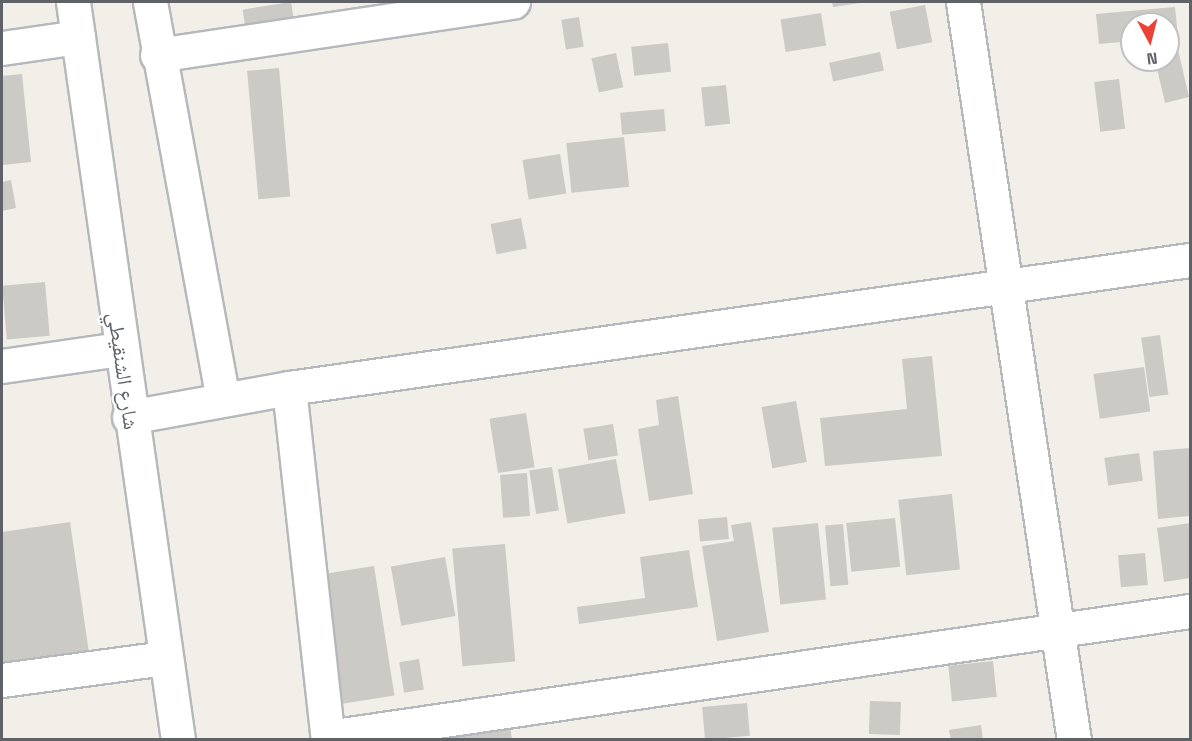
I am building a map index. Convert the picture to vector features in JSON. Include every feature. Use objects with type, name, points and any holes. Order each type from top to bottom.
[{"type":"street","name":"شارع الشنقيطي","points":[[73,2],[129,417],[177,740]]},
{"type":"street","points":[[150,2],[157,55],[223,399]]},
{"type":"street","points":[[157,55],[513,2]]},
{"type":"street","points":[[963,2],[1009,287],[1074,740]]},
{"type":"street","points":[[2,48],[78,37]]},
{"type":"street","points":[[129,417],[289,388],[1191,260]]},
{"type":"street","points":[[2,366],[120,349]]},
{"type":"street","points":[[289,388],[328,738],[1191,611]]},
{"type":"street","points":[[2,680],[165,658]]},
{"type":"building","points":[[291,2],[294,20],[245,27],[243,10]]},
{"type":"building","points":[[832,2],[860,2],[860,3],[833,7]]},
{"type":"building","points":[[925,5],[932,42],[897,49],[890,12]]},
{"type":"building","points":[[1175,7],[1176,12],[1120,12],[1120,42],[1099,44],[1096,14]]},
{"type":"building","points":[[821,13],[826,46],[786,52],[781,19]]},
{"type":"building","points":[[579,17],[584,47],[566,49],[561,20]]},
{"type":"building","points":[[668,43],[671,72],[634,76],[631,47]]},
{"type":"building","points":[[880,52],[884,71],[833,81],[829,63]]},
{"type":"building","points":[[616,53],[623,87],[599,92],[592,58]]},
{"type":"building","points":[[1180,58],[1189,97],[1165,103],[1158,72],[1180,72]]},
{"type":"building","points":[[279,68],[290,197],[258,199],[247,71]]},
{"type":"building","points":[[22,74],[31,162],[2,165],[2,76]]},
{"type":"building","points":[[1119,79],[1125,129],[1100,132],[1094,82]]},
{"type":"building","points":[[726,85],[730,124],[705,126],[701,88]]},
{"type":"building","points":[[664,109],[666,131],[622,135],[620,113]]},
{"type":"building","points":[[624,137],[629,187],[572,193],[566,143]]},
{"type":"building","points":[[560,154],[566,194],[529,199],[522,160]]},
{"type":"building","points":[[11,180],[16,208],[2,211],[2,182]]},
{"type":"building","points":[[521,218],[527,248],[496,254],[491,224]]},
{"type":"building","points":[[45,282],[50,336],[7,340],[2,286]]},
{"type":"building","points":[[1160,335],[1168,394],[1150,397],[1141,338]]},
{"type":"building","points":[[932,356],[942,456],[825,466],[820,418],[907,409],[902,359]]},
{"type":"building","points":[[1144,367],[1150,412],[1100,419],[1093,374]]},
{"type":"building","points":[[678,396],[693,494],[649,501],[638,429],[659,425],[656,400]]},
{"type":"building","points":[[796,401],[807,462],[772,468],[762,407]]},
{"type":"building","points":[[526,413],[535,467],[498,473],[489,419]]},
{"type":"building","points":[[613,424],[618,456],[588,460],[583,429]]},
{"type":"building","points":[[1190,448],[1190,516],[1158,519],[1153,451]]},
{"type":"building","points":[[1139,453],[1143,481],[1108,486],[1104,458]]},
{"type":"building","points":[[616,459],[626,513],[567,523],[558,469]]},
{"type":"building","points":[[552,467],[559,510],[536,514],[529,471]]},
{"type":"building","points":[[527,473],[530,516],[503,518],[500,475]]},
{"type":"building","points":[[952,494],[960,570],[906,575],[898,500]]},
{"type":"building","points":[[727,517],[729,539],[700,541],[698,520]]},
{"type":"building","points":[[895,518],[900,567],[851,572],[846,523]]},
{"type":"building","points":[[70,522],[89,653],[2,666],[2,532]]},
{"type":"building","points":[[751,522],[769,632],[717,641],[702,546],[734,541],[731,525]]},
{"type":"building","points":[[818,523],[826,600],[780,604],[772,528]]},
{"type":"building","points":[[1190,523],[1190,578],[1164,582],[1157,528]]},
{"type":"building","points":[[843,524],[848,585],[830,586],[825,526]]},
{"type":"building","points":[[505,544],[515,662],[462,666],[452,549]]},
{"type":"building","points":[[689,550],[698,607],[579,624],[577,607],[645,598],[640,557]]},
{"type":"building","points":[[1145,553],[1148,585],[1121,587],[1118,555]]},
{"type":"building","points":[[445,557],[455,616],[401,626],[391,567]]},
{"type":"building","points":[[374,566],[394,695],[339,704],[319,575]]},
{"type":"building","points":[[419,659],[424,690],[404,693],[399,662]]},
{"type":"building","points":[[993,661],[997,697],[952,702],[948,666]]},
{"type":"building","points":[[870,701],[901,702],[900,735],[869,734]]},
{"type":"building","points":[[747,703],[750,736],[705,740],[702,707]]},
{"type":"building","points":[[509,717],[512,740],[427,740],[425,729]]},
{"type":"building","points":[[981,725],[983,740],[951,740],[949,730]]}]
